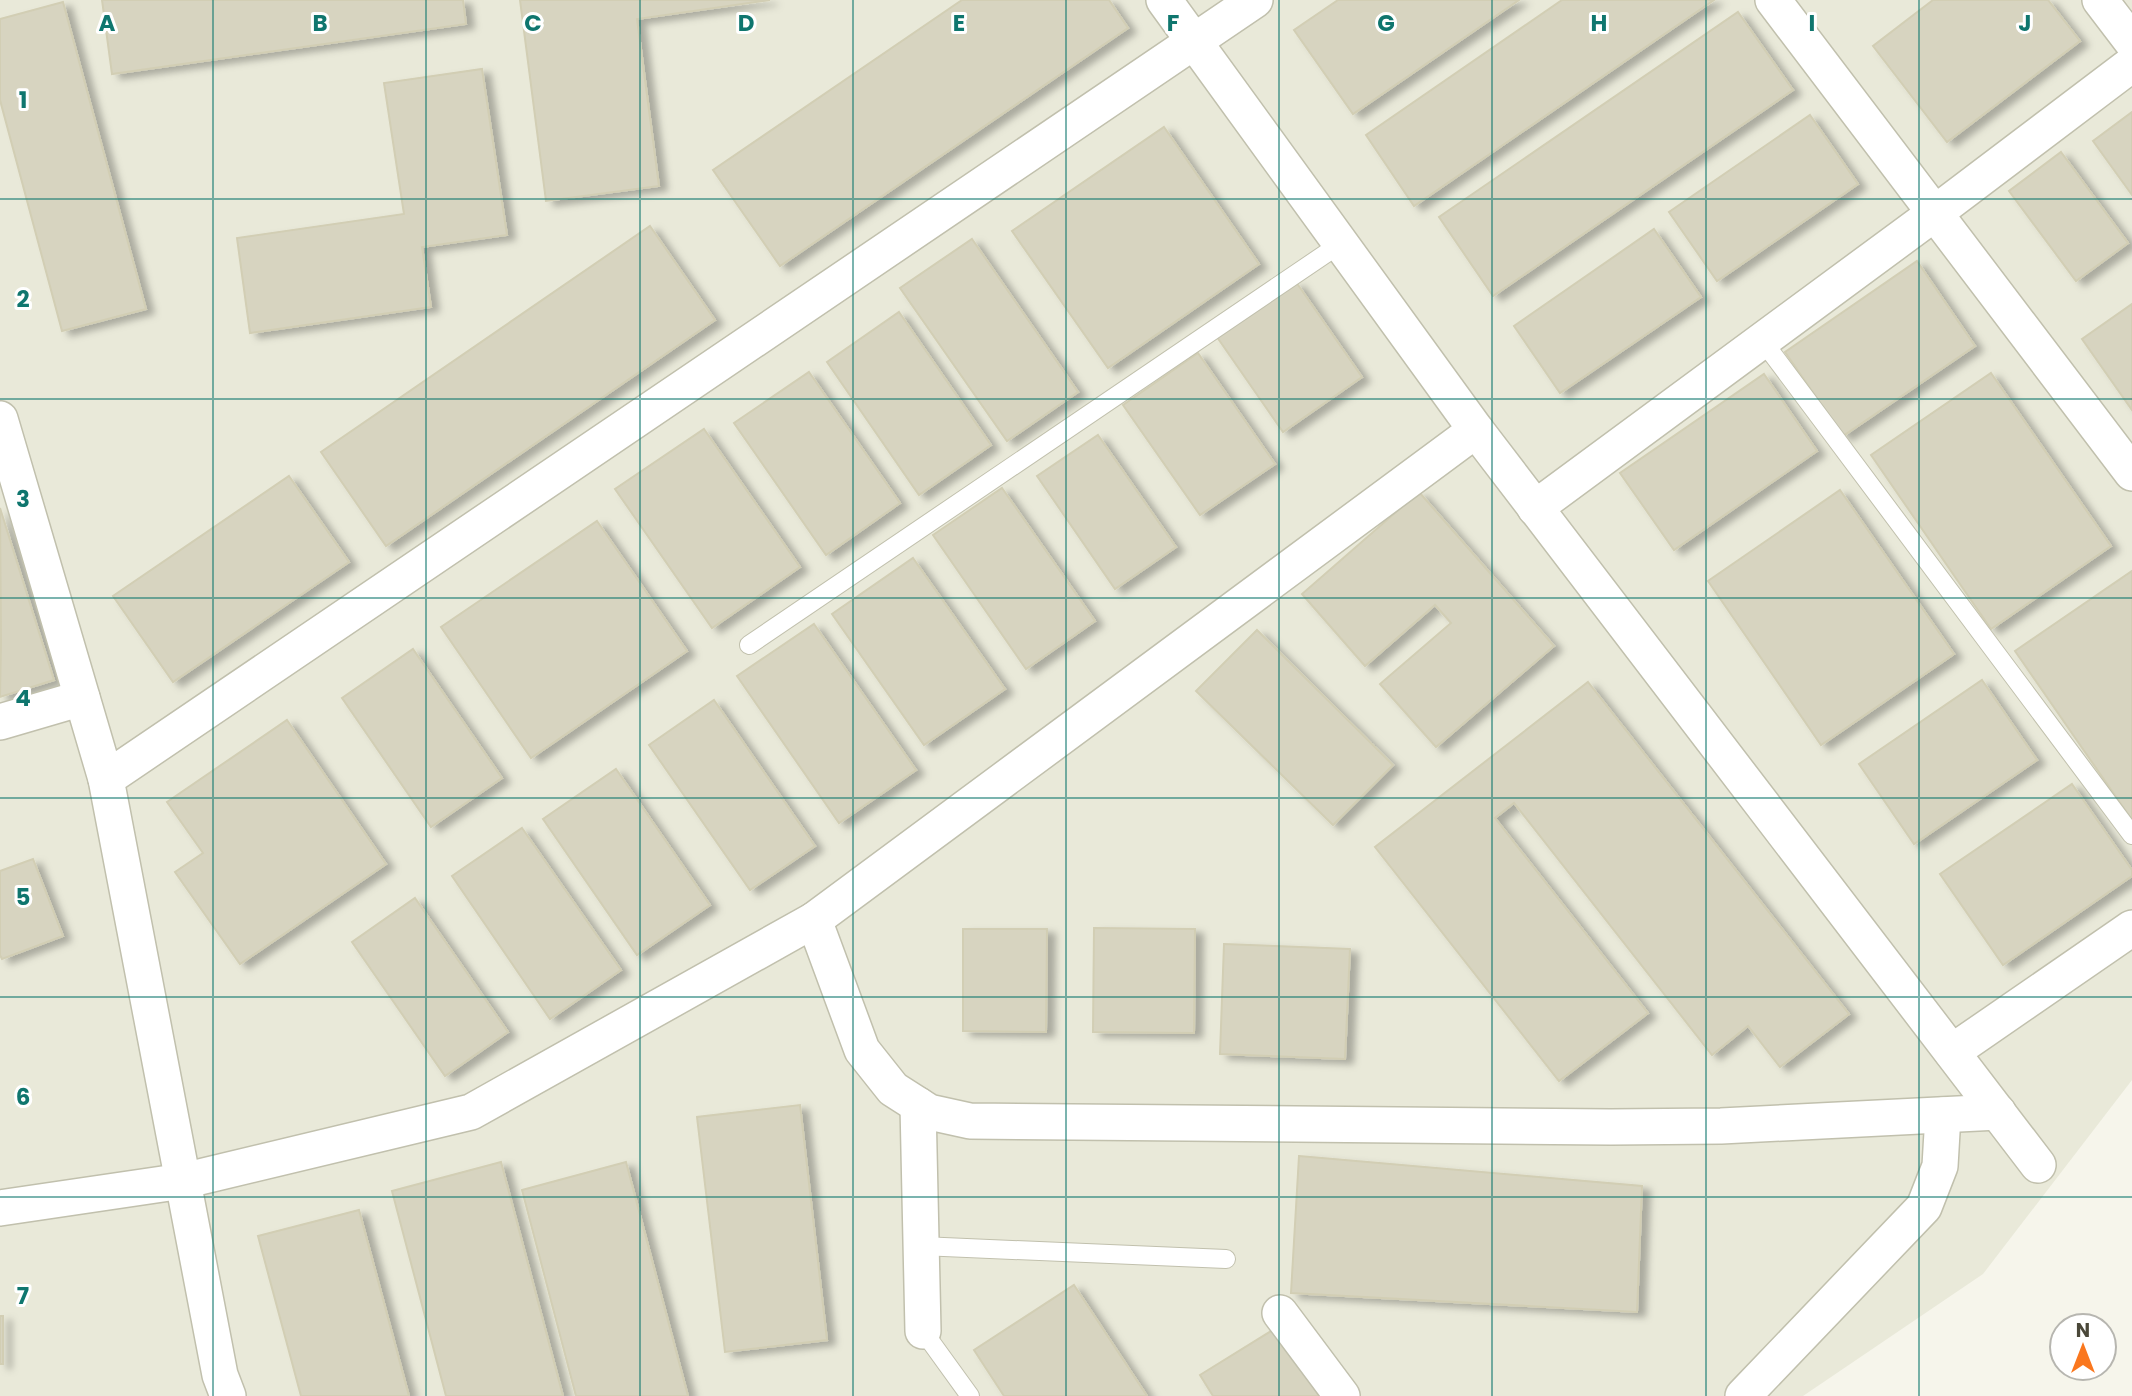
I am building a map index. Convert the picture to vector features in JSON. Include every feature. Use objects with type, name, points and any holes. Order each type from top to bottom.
[{"type":"street","points":[[1164,0],[1476,430],[2038,1165]]},
{"type":"street","points":[[106,779],[1255,0]]},
{"type":"street","points":[[1773,0],[2132,473]]},
{"type":"street","points":[[2100,0],[2132,42]]},
{"type":"street","points":[[1535,508],[2132,64]]},
{"type":"street","points":[[0,419],[106,779],[220,1376],[228,1396]]},
{"type":"street","points":[[0,1208],[183,1181],[471,1112],[814,920],[1476,430]]},
{"type":"street","points":[[0,722],[82,698]]},
{"type":"street","points":[[814,920],[862,1050],[894,1089],[918,1105],[929,1112],[970,1121],[1496,1127],[1721,1126],[1998,1112]]},
{"type":"street","points":[[1952,1052],[2132,928]]},
{"type":"street","points":[[918,1105],[923,1331]]},
{"type":"street","points":[[1743,1396],[1924,1207],[1940,1166],[1943,1115]]},
{"type":"street","points":[[1280,1313],[1342,1396]]},
{"type":"lane","points":[[748,645],[1340,244]]},
{"type":"lane","points":[[1762,340],[2132,835]]},
{"type":"lane","points":[[921,1246],[1226,1259]]},
{"type":"lane","points":[[923,1331],[970,1396]]},
{"type":"shaded area","points":[[0,0],[2132,0],[2132,1080],[1983,1274],[1803,1396],[0,1396]]},
{"type":"building","points":[[102,0],[463,0],[466,24],[112,74]]},
{"type":"building","points":[[520,0],[770,0],[637,19],[659,186],[546,201]]},
{"type":"building","points":[[962,0],[1109,0],[1128,28],[780,266],[713,170]]},
{"type":"building","points":[[1338,0],[1519,0],[1353,114],[1294,30]]},
{"type":"building","points":[[1562,0],[1714,0],[1414,206],[1366,135]]},
{"type":"building","points":[[1933,0],[2048,0],[2080,41],[1947,142],[1873,46]]},
{"type":"building","points":[[63,2],[146,309],[62,331],[0,100],[0,19]]},
{"type":"building","points":[[1738,12],[1793,90],[1493,296],[1439,217]]},
{"type":"building","points":[[482,69],[507,235],[422,247],[431,307],[250,333],[237,238],[404,214],[384,83]]},
{"type":"building","points":[[2132,112],[2132,195],[2093,141]]},
{"type":"building","points":[[1810,115],[1858,184],[1717,281],[1669,212]]},
{"type":"building","points":[[1164,127],[1259,264],[1108,368],[1012,231]]},
{"type":"building","points":[[2061,152],[2128,243],[2076,281],[2009,191]]},
{"type":"building","points":[[650,226],[715,320],[386,546],[321,452]]},
{"type":"building","points":[[1654,229],[1701,297],[1560,393],[1514,326]]},
{"type":"building","points":[[972,239],[1078,392],[1007,441],[900,288]]},
{"type":"building","points":[[1917,261],[1975,346],[1843,436],[1785,352]]},
{"type":"building","points":[[1296,282],[1362,377],[1283,432],[1217,337]]},
{"type":"building","points":[[2132,304],[2132,410],[2082,339]]},
{"type":"building","points":[[899,312],[991,445],[919,495],[827,362]]},
{"type":"building","points":[[1198,353],[1275,464],[1200,515],[1123,405]]},
{"type":"building","points":[[809,372],[900,503],[826,555],[734,423]]},
{"type":"building","points":[[1991,373],[2111,546],[1991,629],[1871,455]]},
{"type":"building","points":[[1764,374],[1817,451],[1674,550],[1620,473]]},
{"type":"building","points":[[704,429],[800,567],[712,628],[615,489]]},
{"type":"building","points":[[1098,435],[1176,547],[1115,589],[1037,476]]},
{"type":"building","points":[[289,476],[349,562],[173,682],[113,596]]},
{"type":"building","points":[[1002,488],[1095,621],[1026,669],[933,535]]},
{"type":"building","points":[[1840,490],[1954,654],[1821,745],[1708,581]]},
{"type":"building","points":[[1419,492],[1554,646],[1436,747],[1380,684],[1451,623],[1435,605],[1365,666],[1302,594]]},
{"type":"building","points":[[0,508],[54,680],[0,697],[1,642]]},
{"type":"building","points":[[597,521],[687,651],[531,758],[441,627]]},
{"type":"building","points":[[913,558],[1005,689],[924,745],[832,614]]},
{"type":"building","points":[[2132,571],[2132,820],[2015,651]]},
{"type":"building","points":[[814,624],[916,770],[839,823],[737,676]]},
{"type":"building","points":[[1257,630],[1393,765],[1333,825],[1196,691]]},
{"type":"building","points":[[413,649],[502,778],[431,827],[342,698]]},
{"type":"building","points":[[1982,680],[2037,760],[1914,844],[1859,764]]},
{"type":"building","points":[[1588,682],[1849,1014],[1780,1067],[1748,1026],[1712,1055],[1514,803],[1495,818],[1648,1013],[1559,1081],[1375,847]]},
{"type":"building","points":[[714,700],[815,846],[750,890],[649,745]]},
{"type":"building","points":[[287,720],[386,864],[240,964],[175,872],[203,853],[167,802]]},
{"type":"building","points":[[616,769],[710,905],[637,955],[543,819]]},
{"type":"building","points":[[2072,784],[2132,870],[2132,876],[2003,965],[1940,874]]},
{"type":"building","points":[[522,828],[621,970],[550,1019],[452,876]]},
{"type":"building","points":[[33,859],[63,936],[2,959],[0,871]]},
{"type":"building","points":[[415,898],[508,1032],[445,1076],[352,942]]},
{"type":"building","points":[[1094,928],[1195,929],[1194,1033],[1093,1032]]},
{"type":"building","points":[[963,929],[1047,929],[1046,1032],[963,1031]]},
{"type":"building","points":[[1224,944],[1350,949],[1345,1059],[1220,1054]]},
{"type":"building","points":[[800,1105],[827,1340],[725,1352],[697,1117]]},
{"type":"building","points":[[1299,1156],[1642,1186],[1637,1312],[1291,1293]]},
{"type":"building","points":[[501,1162],[563,1396],[446,1396],[392,1191]]},
{"type":"building","points":[[626,1162],[688,1396],[576,1396],[522,1190]]},
{"type":"building","points":[[359,1210],[409,1396],[301,1396],[258,1236]]},
{"type":"building","points":[[1074,1285],[1147,1396],[1004,1396],[974,1350]]},
{"type":"building","points":[[0,1316],[3,1316],[3,1364],[0,1364]]},
{"type":"building","points":[[1276,1328],[1319,1396],[1213,1396],[1200,1375]]}]
